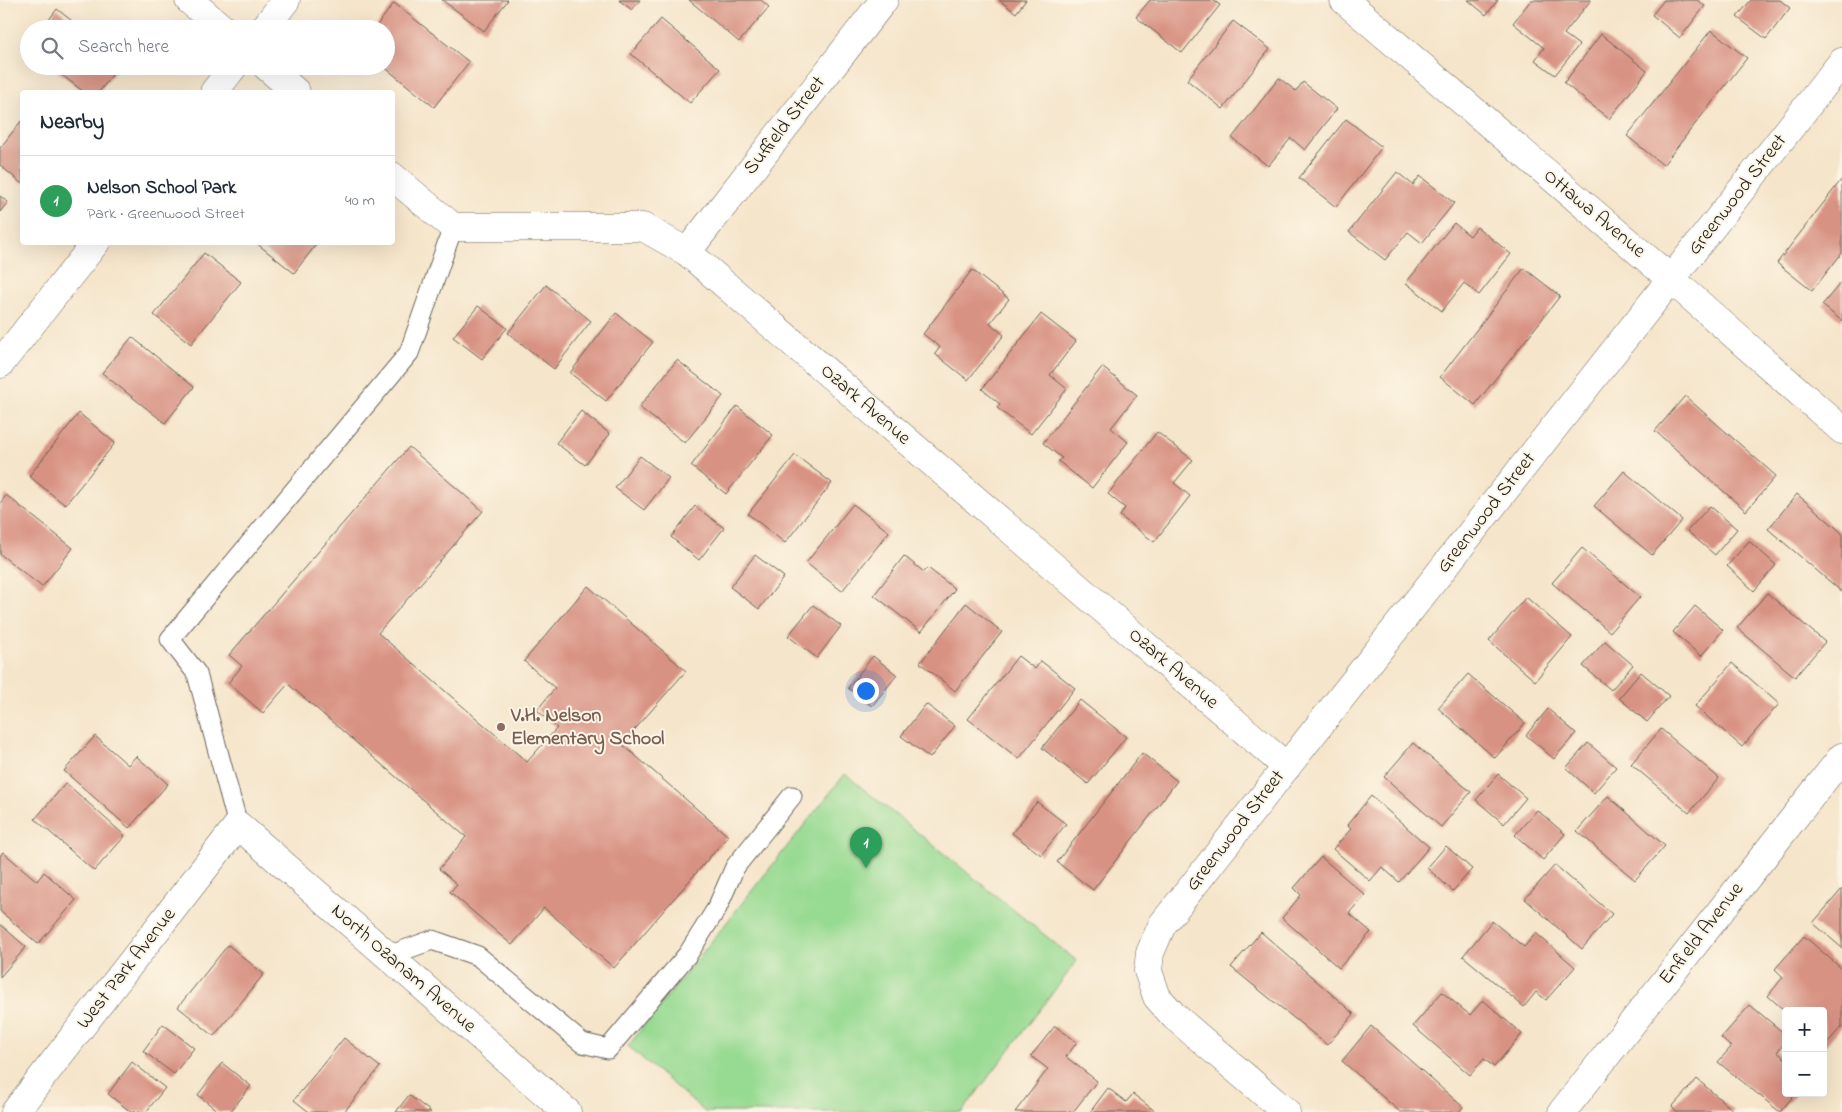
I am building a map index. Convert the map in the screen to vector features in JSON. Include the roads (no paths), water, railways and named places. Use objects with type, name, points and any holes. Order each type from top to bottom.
[{"type":"street","points":[[189,0],[212,20]]},
{"type":"street","points":[[271,20],[286,0]]},
{"type":"street","name":"Suffield Street","points":[[686,252],[884,0]]},
{"type":"street","name":"Ottawa Avenue","points":[[1344,0],[1671,279],[1842,430]]},
{"type":"street","name":"Greenwood Street","points":[[1286,1112],[1174,1016],[1157,996],[1148,971],[1150,953],[1162,925],[1842,62]]},
{"type":"street","points":[[216,90],[227,75]]},
{"type":"street","points":[[276,75],[294,90]]},
{"type":"street","points":[[395,179],[452,228]]},
{"type":"street","name":"Ozark Avenue","points":[[452,228],[643,227],[686,252],[1287,767]]},
{"type":"street","points":[[0,364],[94,245]]},
{"type":"street","name":"Enfield Avenue","points":[[1562,1112],[1842,757]]},
{"type":"street","name":"North Ozanam Avenue","points":[[238,825],[567,1112]]},
{"type":"street","name":"West Park Avenue","points":[[15,1112],[238,825]]},
{"type":"lane","points":[[238,825],[197,674],[170,639],[409,353],[452,228]]},
{"type":"lane","points":[[388,956],[432,940],[478,956],[582,1043],[608,1050],[688,954],[718,908],[735,867],[792,796]]},
{"type":"place","name":"V.H. Nelson Elementary School","points":[[501,727]]},
{"type":"place","name":"Nelson School Park","points":[[866,868]]}]
